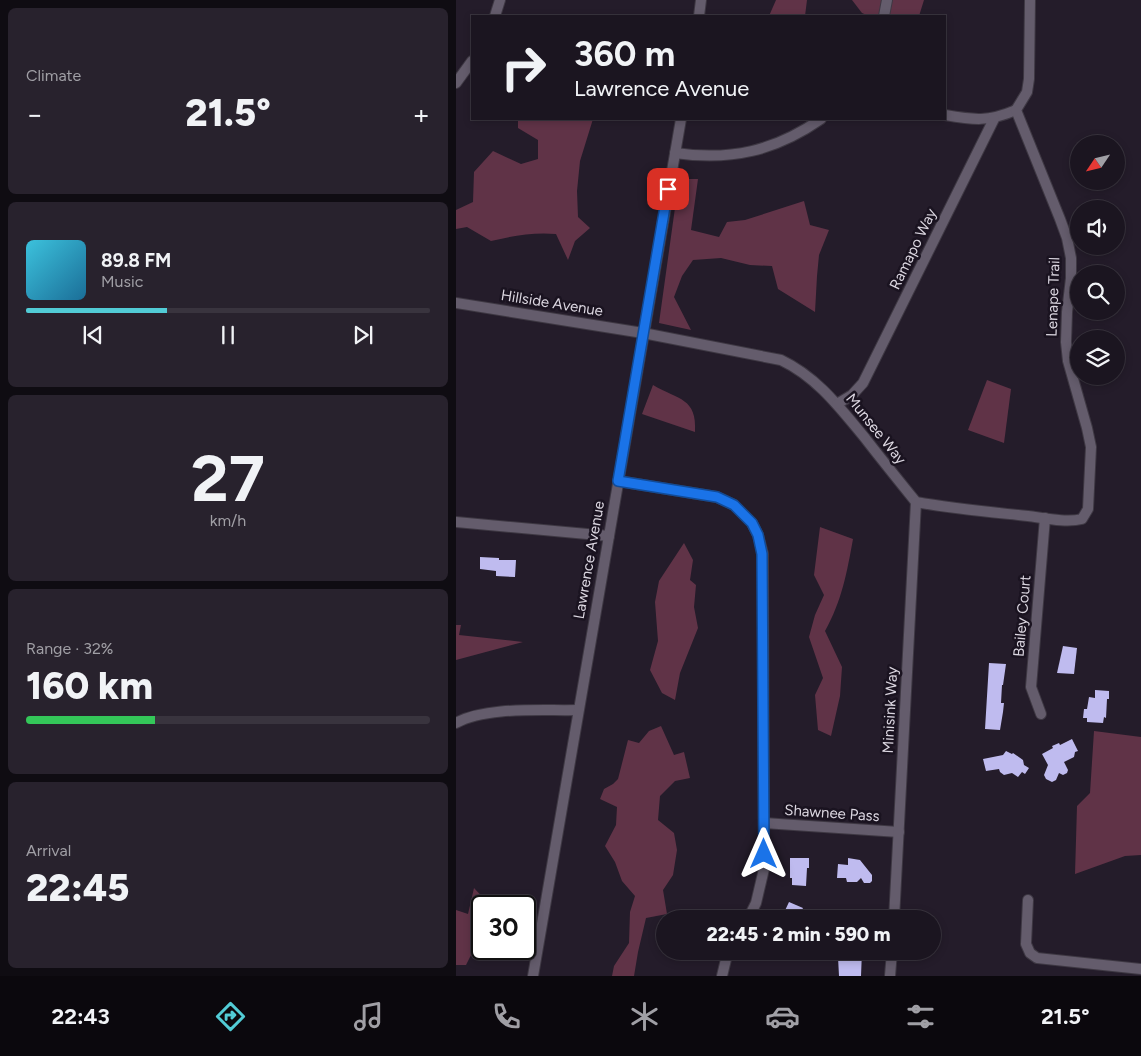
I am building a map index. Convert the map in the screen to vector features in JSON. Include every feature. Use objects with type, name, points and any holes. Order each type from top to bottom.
[{"type":"street","points":[[495,15],[500,0]]},
{"type":"street","points":[[698,15],[701,0]]},
{"type":"street","points":[[884,15],[886,0]]},
{"type":"street","points":[[946,115],[962,118],[994,118],[1016,110],[1027,92],[1029,79],[1030,0]]},
{"type":"street","points":[[456,83],[471,62]]},
{"type":"street","name":"Lenape Trail","points":[[1016,110],[1062,225],[1071,258],[1071,278],[1066,312],[1066,342],[1068,361],[1091,448],[1088,510],[1086,514],[1082,519],[1076,520],[1044,518]]},
{"type":"street","name":"Ramapo Way","points":[[837,404],[852,395],[864,383],[994,118]]},
{"type":"street","name":"Lawrence Avenue","points":[[533,976],[681,120]]},
{"type":"street","points":[[675,153],[714,156],[752,152],[789,139],[819,120]]},
{"type":"street","name":"Hillside Avenue","points":[[456,303],[643,334]]},
{"type":"street","name":"Munsee Way","points":[[643,334],[781,360],[798,368],[813,379],[837,404],[916,502]]},
{"type":"street","points":[[618,481],[722,499],[739,509],[752,523],[758,535],[762,554],[764,870],[752,910]]},
{"type":"street","points":[[916,502],[942,507],[1044,518]]},
{"type":"street","name":"Minisink Way","points":[[895,910],[916,502]]},
{"type":"street","name":"Bailey Court","points":[[1041,714],[1031,687],[1044,518]]},
{"type":"street","points":[[456,522],[609,536]]},
{"type":"street","points":[[456,723],[469,716],[485,712],[578,710]]},
{"type":"street","name":"Shawnee Pass","points":[[764,824],[899,832]]},
{"type":"street","points":[[1028,900],[1026,944],[1030,953],[1037,958],[1141,969]]},
{"type":"street","points":[[722,976],[726,960]]},
{"type":"street","points":[[890,976],[891,960]]},
{"type":"shaded area","points":[[776,0],[807,0],[805,15],[769,15]]},
{"type":"shaded area","points":[[852,0],[924,0],[919,15],[867,15],[862,13]]},
{"type":"shaded area","points":[[518,120],[593,120],[580,161],[577,191],[578,217],[590,228],[575,241],[568,260],[556,234],[523,235],[491,241],[467,227],[456,229],[456,210],[473,202],[474,172],[493,151],[521,164],[538,159],[538,140],[518,128]]},
{"type":"shaded area","points":[[679,179],[698,179],[691,230],[719,237],[727,222],[745,220],[804,201],[810,225],[829,230],[819,255],[815,312],[778,289],[772,266],[750,265],[721,258],[693,260],[682,276],[674,297],[691,330],[659,323]]},
{"type":"shaded area","points":[[987,380],[1011,389],[1004,443],[968,430]]},
{"type":"shaded area","points":[[653,385],[685,401],[693,412],[695,432],[642,414]]},
{"type":"shaded area","points":[[820,527],[853,539],[840,597],[825,631],[842,667],[840,696],[831,736],[818,730],[815,695],[823,678],[809,637],[815,615],[824,595],[814,575]]},
{"type":"shaded area","points":[[684,543],[693,560],[690,580],[696,585],[694,607],[698,628],[680,673],[675,700],[662,693],[650,670],[658,641],[655,602],[659,581]]},
{"type":"shaded area","points":[[456,625],[461,625],[459,635],[523,642],[456,660]]},
{"type":"shaded area","points":[[661,726],[674,755],[684,752],[690,778],[675,781],[660,796],[658,820],[674,833],[677,850],[673,875],[663,890],[666,910],[656,910],[656,916],[646,918],[634,976],[612,976],[614,966],[629,943],[630,912],[635,896],[622,881],[615,862],[605,846],[616,825],[617,807],[600,799],[604,789],[618,779],[628,740],[639,743],[649,731]]},
{"type":"shaded area","points":[[1094,731],[1141,737],[1141,855],[1125,856],[1075,874],[1077,806],[1090,793]]},
{"type":"shaded area","points":[[474,888],[481,895],[472,895]]},
{"type":"shaded area","points":[[471,901],[471,955],[466,965],[456,965],[456,910],[468,914]]},
{"type":"building","points":[[480,557],[516,560],[515,577],[496,576],[496,571],[480,569]]},
{"type":"building","points":[[1063,646],[1077,648],[1074,674],[1057,673]]},
{"type":"building","points":[[989,663],[1006,664],[1002,685],[1001,703],[1004,703],[1000,730],[985,729]]},
{"type":"building","points":[[1095,690],[1109,691],[1106,718],[1104,717],[1103,723],[1087,722],[1087,718],[1083,718],[1084,709],[1087,709],[1089,697],[1095,698]]},
{"type":"building","points":[[1072,739],[1078,751],[1075,752],[1074,757],[1064,762],[1068,770],[1067,773],[1063,775],[1059,773],[1056,780],[1052,782],[1046,779],[1044,775],[1048,765],[1042,754],[1053,748],[1052,746],[1059,743],[1060,745]]},
{"type":"building","points":[[1006,751],[1013,753],[1023,760],[1024,765],[1029,768],[1025,774],[1022,772],[1018,777],[1012,773],[1004,775],[999,769],[986,771],[983,759],[1003,755]]},
{"type":"building","points":[[790,858],[809,858],[806,886],[792,885]]},
{"type":"building","points":[[848,858],[860,860],[872,875],[870,883],[864,883],[861,878],[857,882],[847,882],[846,878],[837,878],[838,864],[848,865]]},
{"type":"building","points":[[789,902],[803,908],[802,910],[785,910]]},
{"type":"building","points":[[838,960],[862,960],[861,976],[839,976]]},
{"type":"route","points":[[668,189],[618,481],[717,497],[739,509],[752,523],[758,535],[762,548],[764,854]]}]
